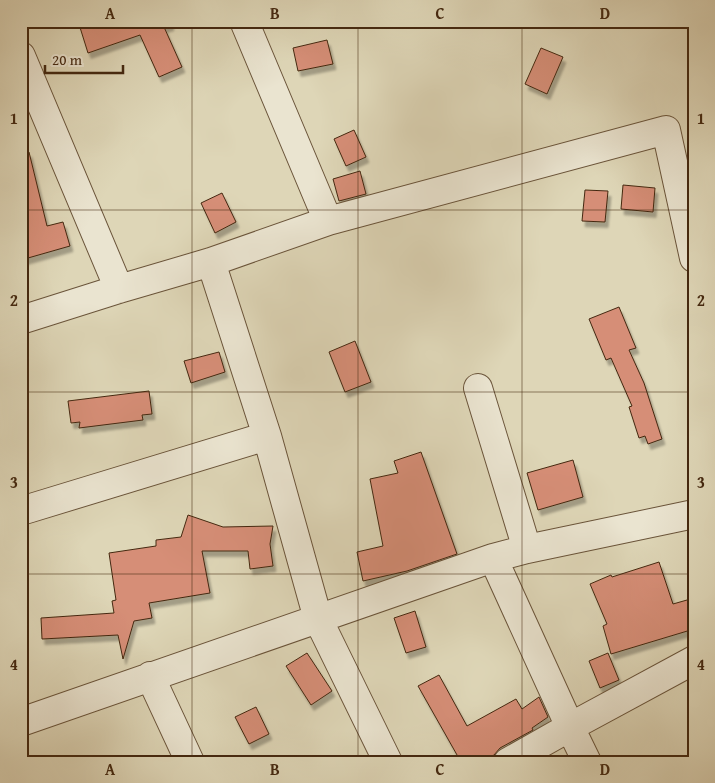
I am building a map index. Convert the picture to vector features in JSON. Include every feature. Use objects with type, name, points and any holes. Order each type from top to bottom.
[{"type":"street","points":[[244,21],[328,221]]},
{"type":"street","points":[[21,56],[119,289]]},
{"type":"street","points":[[21,320],[211,262],[328,221],[666,130],[694,258]]},
{"type":"street","points":[[211,262],[267,436],[318,620],[388,762]]},
{"type":"street","points":[[478,388],[527,549]]},
{"type":"street","points":[[21,511],[267,436]]},
{"type":"street","points":[[21,722],[493,558],[527,549],[694,514]]},
{"type":"street","points":[[493,558],[570,727],[588,762]]},
{"type":"street","points":[[508,762],[694,660]]},
{"type":"street","points":[[150,676],[190,762]]},
{"type":"building","points":[[78,21],[170,21],[171,25],[164,27],[182,67],[159,77],[140,35],[88,53]]},
{"type":"building","points":[[327,40],[333,64],[298,71],[293,48]]},
{"type":"building","points":[[541,48],[563,57],[547,94],[525,84]]},
{"type":"building","points":[[354,130],[366,157],[346,166],[334,139]]},
{"type":"building","points":[[29,152],[47,226],[63,222],[70,246],[21,260],[21,153]]},
{"type":"building","points":[[360,171],[366,194],[339,201],[333,179]]},
{"type":"building","points":[[623,185],[655,188],[653,212],[621,209]]},
{"type":"building","points":[[585,190],[608,191],[605,222],[582,221]]},
{"type":"building","points":[[222,193],[236,222],[215,233],[201,203]]},
{"type":"building","points":[[619,307],[636,348],[629,350],[644,383],[662,439],[648,444],[645,436],[639,438],[629,407],[632,406],[611,358],[606,360],[589,319]]},
{"type":"building","points":[[355,341],[371,382],[345,392],[329,352]]},
{"type":"building","points":[[219,352],[225,372],[191,383],[184,361]]},
{"type":"building","points":[[149,391],[152,414],[142,415],[143,420],[79,428],[80,422],[71,423],[68,401]]},
{"type":"building","points":[[421,452],[457,554],[407,571],[363,581],[357,552],[383,546],[370,479],[398,473],[394,461]]},
{"type":"building","points":[[573,460],[583,497],[538,510],[527,473]]},
{"type":"building","points":[[188,515],[223,527],[273,526],[270,544],[273,566],[250,569],[248,551],[202,551],[210,593],[149,603],[152,618],[134,621],[123,659],[118,635],[42,639],[41,618],[114,613],[112,601],[116,600],[109,553],[156,546],[156,540],[181,537]]},
{"type":"building","points":[[659,562],[673,604],[694,598],[694,629],[611,654],[603,626],[607,624],[590,584],[611,575],[612,577]]},
{"type":"building","points":[[415,611],[426,647],[406,653],[394,618]]},
{"type":"building","points":[[307,653],[332,691],[311,705],[286,666]]},
{"type":"building","points":[[608,653],[619,680],[600,688],[589,661]]},
{"type":"building","points":[[439,675],[467,726],[516,699],[522,709],[539,697],[548,717],[532,728],[533,730],[500,748],[494,755],[483,762],[461,762],[418,686]]},
{"type":"building","points":[[256,707],[269,734],[249,744],[235,717]]}]
